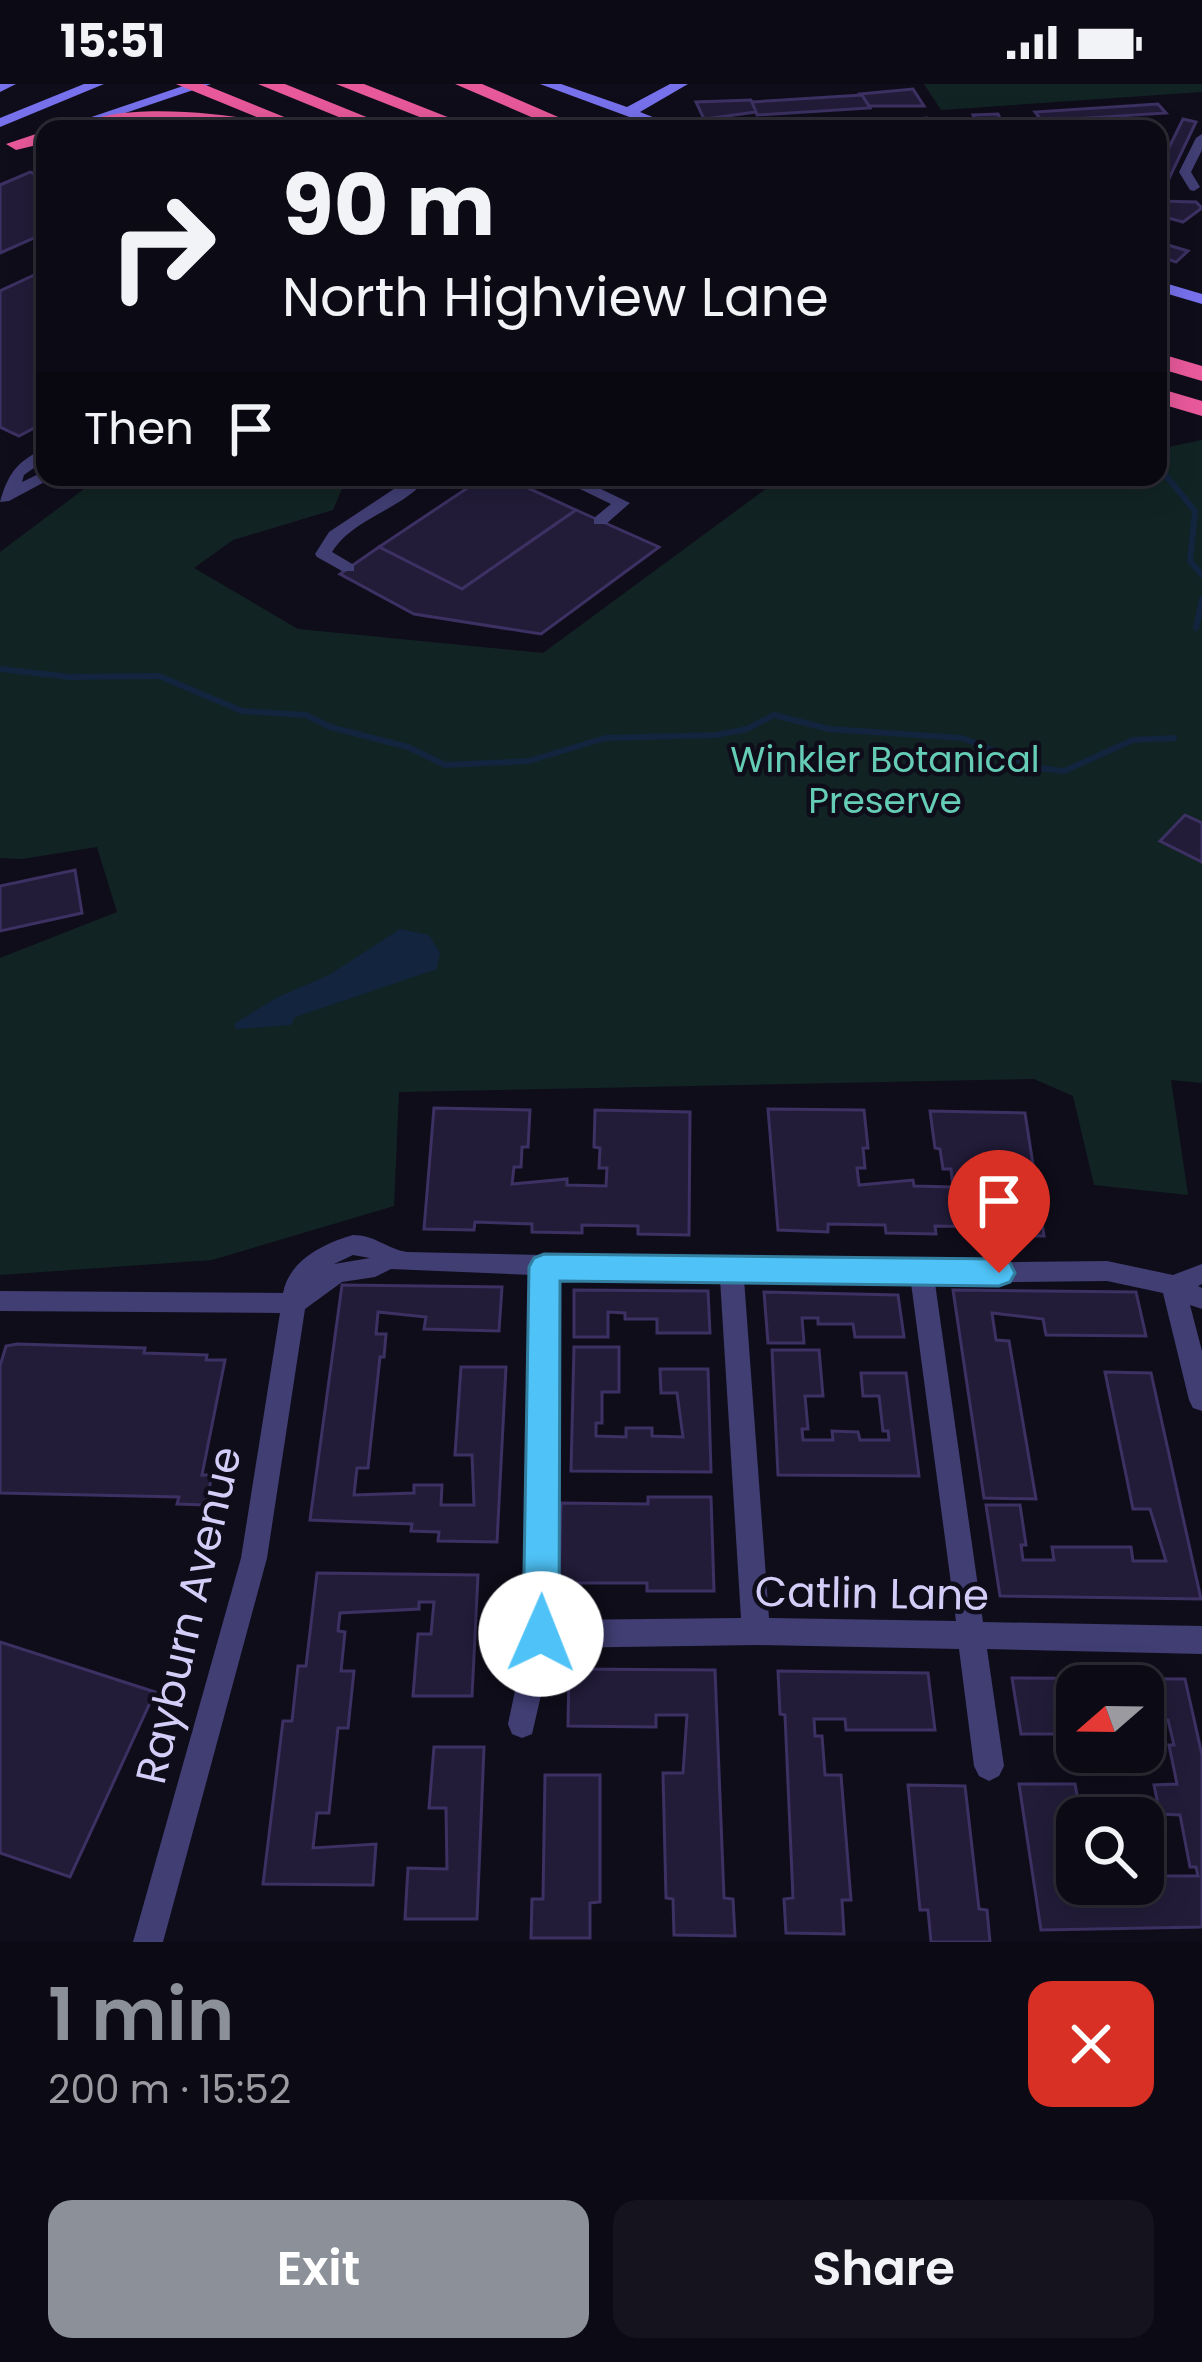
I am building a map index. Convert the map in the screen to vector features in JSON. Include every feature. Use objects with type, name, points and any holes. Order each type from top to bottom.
[{"type":"highway","points":[[268,84],[362,120]]},
{"type":"highway","points":[[324,84],[417,120]]},
{"type":"highway","points":[[346,84],[459,120]]},
{"type":"highway","points":[[382,84],[464,120]]},
{"type":"highway","points":[[465,84],[554,120]]},
{"type":"highway","points":[[194,85],[282,120]]},
{"type":"highway","points":[[132,120],[171,113],[232,120]]},
{"type":"highway","points":[[1167,345],[1198,360]]},
{"type":"highway","points":[[1167,361],[1198,360]]},
{"type":"highway","points":[[1167,376],[1202,387]]},
{"type":"highway","points":[[1167,399],[1202,409]]},
{"type":"main road","points":[[0,88],[9,84]]},
{"type":"main road","points":[[0,112],[72,84]]},
{"type":"main road","points":[[0,123],[97,84]]},
{"type":"main road","points":[[547,84],[651,120]]},
{"type":"main road","points":[[628,112],[681,84]]},
{"type":"main road","points":[[90,120],[194,85]]},
{"type":"main road","points":[[1167,289],[1202,299]]},
{"type":"street","points":[[1194,187],[1185,172],[1202,138]]},
{"type":"street","points":[[4,493],[17,473],[36,459]]},
{"type":"street","points":[[0,465],[36,478]]},
{"type":"street","points":[[4,493],[36,481]]},
{"type":"street","points":[[348,568],[323,554],[335,535],[413,486]]},
{"type":"street","points":[[583,486],[622,503],[600,521]]},
{"type":"street","points":[[0,1301],[294,1303],[337,1273],[375,1267],[388,1259],[544,1267],[1107,1271],[1173,1285],[1202,1299]]},
{"type":"street","points":[[522,1724],[541,1634],[544,1267]]},
{"type":"street","points":[[731,1269],[756,1631]]},
{"type":"street","points":[[922,1273],[989,1766]]},
{"type":"street","points":[[1173,1285],[1202,1274]]},
{"type":"street","points":[[1173,1285],[1202,1400]]},
{"type":"street","name":"Rayburn Avenue","points":[[148,1942],[250,1576],[294,1303]]},
{"type":"street","name":"Catlin Lane","points":[[541,1634],[756,1631],[1202,1640]]},
{"type":"green space","points":[[924,84],[1202,84],[1202,92],[941,110]]},
{"type":"green space","name":"Winkler Botanical Preserve","points":[[1202,440],[1202,1083],[1171,1080],[1188,1195],[1094,1185],[1073,1096],[1034,1079],[399,1092],[394,1206],[212,1260],[0,1275],[0,958],[117,912],[97,847],[0,858],[0,552],[88,486],[343,486],[333,510],[233,540],[194,568],[298,629],[543,653],[770,486],[1167,486],[1167,447]]},
{"type":"water","points":[[400,929],[429,935],[440,953],[437,969],[295,1017],[291,1025],[235,1029],[235,1023],[278,997],[329,975]]},
{"type":"building","points":[[913,89],[924,106],[869,106],[860,94]]},
{"type":"building","points":[[862,95],[870,108],[757,115],[751,102]]},
{"type":"building","points":[[751,100],[756,112],[704,119],[696,102]]},
{"type":"building","points":[[1158,104],[1166,113],[1041,120],[1035,112]]},
{"type":"building","points":[[998,114],[1001,120],[976,120],[973,115]]},
{"type":"building","points":[[1183,119],[1196,122],[1167,183],[1167,152]]},
{"type":"building","points":[[30,172],[36,174],[36,237],[0,253],[0,185]]},
{"type":"building","points":[[1167,201],[1196,202],[1202,208],[1183,222],[1167,218]]},
{"type":"building","points":[[1167,245],[1188,251],[1176,262],[1167,259]]},
{"type":"building","points":[[36,274],[36,427],[19,436],[0,427],[0,291]]},
{"type":"building","points":[[470,486],[524,486],[576,510],[462,589],[379,547]]},
{"type":"building","points":[[576,510],[659,547],[541,634],[414,614],[340,574],[379,547],[462,589]]},
{"type":"building","points":[[1185,815],[1202,823],[1202,862],[1160,841]]},
{"type":"building","points":[[75,870],[82,913],[0,931],[0,886]]},
{"type":"building","points":[[434,1108],[530,1110],[528,1147],[522,1147],[521,1167],[514,1167],[512,1184],[567,1179],[567,1185],[606,1186],[607,1168],[599,1168],[600,1148],[594,1147],[595,1110],[690,1112],[689,1235],[638,1234],[638,1226],[582,1225],[582,1233],[532,1232],[532,1224],[475,1222],[474,1230],[424,1229]]},
{"type":"building","points":[[768,1109],[864,1110],[868,1148],[863,1148],[865,1168],[857,1168],[859,1185],[913,1180],[914,1186],[953,1187],[951,1169],[943,1169],[940,1149],[935,1148],[930,1111],[1025,1113],[1044,1236],[992,1235],[991,1227],[935,1226],[936,1234],[886,1233],[885,1225],[828,1224],[828,1232],[778,1230]]},
{"type":"building","points":[[342,1285],[502,1287],[499,1331],[424,1329],[426,1317],[378,1312],[376,1334],[386,1334],[384,1357],[380,1357],[368,1468],[357,1468],[354,1495],[414,1493],[414,1485],[442,1485],[441,1505],[474,1505],[472,1455],[455,1455],[461,1367],[506,1367],[497,1542],[438,1541],[439,1532],[411,1531],[412,1524],[310,1520]]},
{"type":"building","points":[[574,1290],[708,1291],[710,1333],[657,1333],[657,1319],[625,1319],[625,1313],[608,1312],[608,1337],[574,1337]]},
{"type":"building","points":[[953,1290],[1136,1292],[1146,1336],[1046,1335],[1043,1319],[992,1313],[996,1340],[1009,1341],[1036,1499],[984,1498]]},
{"type":"building","points":[[764,1292],[898,1295],[904,1337],[855,1337],[853,1324],[818,1324],[818,1318],[802,1318],[804,1343],[768,1343]]},
{"type":"building","points":[[6,1346],[145,1348],[144,1353],[225,1360],[202,1475],[212,1475],[206,1505],[177,1504],[179,1497],[0,1493],[0,1366]]},
{"type":"building","points":[[574,1347],[619,1347],[619,1392],[602,1392],[602,1423],[596,1423],[596,1436],[626,1437],[626,1428],[652,1428],[652,1436],[683,1437],[677,1393],[661,1393],[660,1369],[708,1369],[711,1472],[571,1471]]},
{"type":"building","points":[[772,1350],[819,1350],[823,1396],[805,1396],[808,1429],[802,1429],[803,1440],[833,1440],[832,1431],[858,1432],[860,1440],[889,1440],[888,1431],[883,1431],[879,1396],[863,1396],[861,1373],[906,1373],[919,1476],[778,1475]]},
{"type":"building","points":[[1105,1372],[1151,1373],[1201,1599],[1000,1596],[986,1505],[1020,1505],[1026,1545],[1021,1545],[1023,1560],[1054,1560],[1052,1547],[1131,1547],[1133,1561],[1166,1561],[1150,1509],[1133,1509]]},
{"type":"building","points":[[648,1497],[711,1497],[714,1591],[647,1591],[647,1583],[559,1583],[561,1503],[648,1504]]},
{"type":"building","points":[[317,1573],[478,1575],[472,1696],[413,1696],[418,1634],[431,1634],[434,1602],[419,1602],[419,1609],[340,1613],[338,1631],[345,1632],[341,1671],[354,1671],[348,1728],[338,1728],[329,1813],[317,1813],[313,1848],[376,1844],[373,1885],[263,1884],[283,1721],[292,1721],[298,1666],[306,1666]]},
{"type":"building","points":[[0,1642],[155,1692],[70,1877],[0,1853]]},
{"type":"building","points":[[569,1669],[715,1670],[724,1898],[733,1899],[735,1936],[674,1935],[673,1899],[666,1898],[663,1773],[683,1773],[687,1715],[656,1715],[656,1727],[568,1726]]},
{"type":"building","points":[[778,1671],[928,1673],[935,1730],[846,1730],[845,1719],[814,1719],[815,1736],[822,1736],[825,1775],[841,1775],[851,1900],[842,1900],[844,1934],[786,1933],[784,1899],[793,1898],[785,1715],[780,1714]]},
{"type":"building","points":[[1012,1678],[1056,1678],[1056,1734],[1021,1734]]},
{"type":"building","points":[[1164,1679],[1185,1679],[1202,1755],[1202,1927],[1041,1930],[1019,1784],[1075,1784],[1077,1797],[1056,1797],[1056,1905],[1164,1905],[1164,1876],[1198,1876],[1196,1867],[1190,1867],[1180,1815],[1164,1814],[1164,1797],[1156,1797],[1154,1785],[1177,1784],[1168,1720],[1164,1720]]},
{"type":"building","points":[[434,1747],[484,1747],[477,1919],[405,1919],[408,1868],[447,1869],[446,1808],[429,1808]]},
{"type":"building","points":[[545,1775],[600,1775],[600,1902],[590,1903],[590,1938],[531,1938],[532,1899],[543,1899]]},
{"type":"building","points":[[908,1785],[965,1786],[979,1909],[987,1910],[990,1942],[931,1942],[928,1910],[920,1910]]},
{"type":"waterway","points":[[1167,477],[1195,511],[1190,561],[1202,575]]},
{"type":"waterway","points":[[1196,628],[1202,599]]},
{"type":"waterway","points":[[0,669],[70,677],[159,676],[242,711],[306,715],[330,727],[408,747],[445,765],[529,761],[605,738],[717,735],[747,729],[774,715],[829,729],[962,738],[1039,768],[1064,771],[1133,740],[1174,738]]},
{"type":"route","points":[[541,1634],[544,1267],[999,1273]]}]
